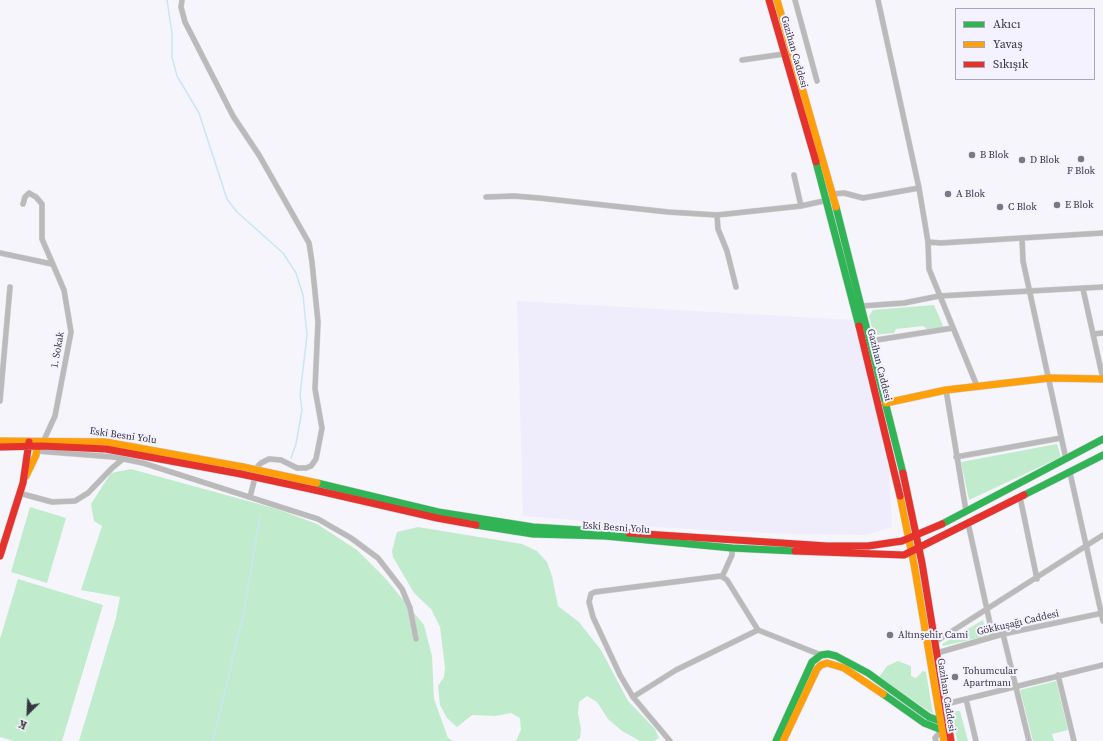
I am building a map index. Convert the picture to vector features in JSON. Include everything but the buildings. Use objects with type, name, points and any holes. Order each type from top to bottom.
[{"type":"main road","name":"Gazihan Caddesi","points":[[769,0],[828,200],[915,549],[935,642],[951,741]]},
{"type":"main road","name":"Gazihan Caddesi","points":[[777,0],[834,194],[886,403],[912,537]]},
{"type":"main road","points":[[886,403],[946,390],[1050,378],[1103,379]]},
{"type":"main road","name":"Eski Besni Yolu","points":[[0,441],[39,444],[106,442],[316,487],[433,510],[533,527],[827,546],[868,546],[894,543],[912,537],[1103,439]]},
{"type":"main road","name":"Eski Besni Yolu","points":[[0,446],[29,443]]},
{"type":"main road","points":[[0,556],[2,538],[22,483],[29,443]]},
{"type":"main road","points":[[22,483],[33,463],[39,444]]},
{"type":"main road","name":"Eski Besni Yolu","points":[[316,487],[421,515],[533,534],[605,536],[732,548],[892,556],[904,555],[1070,473],[1103,455]]},
{"type":"main road","points":[[1066,459],[1070,473]]},
{"type":"main road","name":"Gazihan Caddesi","points":[[915,549],[914,564],[944,741]]},
{"type":"main road","points":[[892,556],[904,559],[914,564]]},
{"type":"main road","points":[[776,741],[812,662],[821,655],[836,656],[847,661],[868,673],[929,717],[940,721]]},
{"type":"main road","points":[[783,741],[817,669],[827,663],[844,668],[864,680],[924,723],[942,730]]},
{"type":"street","points":[[182,0],[181,7],[185,22],[233,116],[259,154],[309,243],[312,262],[318,322],[315,389],[322,428],[316,459],[311,466],[306,468],[297,468],[282,460],[268,459],[261,463],[258,466],[250,497]]},
{"type":"street","points":[[794,0],[817,81]]},
{"type":"street","points":[[878,0],[919,188],[928,242],[928,265],[939,296],[978,386]]},
{"type":"street","points":[[742,60],[784,54]]},
{"type":"street","points":[[794,175],[801,206]]},
{"type":"street","points":[[834,194],[844,193],[863,198],[919,188]]},
{"type":"street","name":"1. Sokak","points":[[23,204],[25,197],[29,193],[36,197],[42,204],[42,239],[64,290],[71,332],[55,416],[39,444]]},
{"type":"street","points":[[486,197],[514,196],[668,212],[717,215],[801,206],[828,200]]},
{"type":"street","points":[[717,215],[718,229],[727,251],[736,287]]},
{"type":"street","points":[[928,242],[941,243],[1103,233]]},
{"type":"street","points":[[1022,238],[1023,261],[1050,378],[1066,459]]},
{"type":"street","points":[[0,253],[52,264]]},
{"type":"street","points":[[0,401],[10,287]]},
{"type":"street","points":[[862,306],[904,303],[939,296],[1103,287]]},
{"type":"street","points":[[1083,289],[1103,379]]},
{"type":"street","points":[[870,341],[953,328]]},
{"type":"street","points":[[1093,334],[1103,333]]},
{"type":"street","points":[[946,390],[966,510]]},
{"type":"street","points":[[956,457],[1061,438]]},
{"type":"street","points":[[39,444],[143,463],[318,519],[351,538],[378,558],[402,589],[410,608],[416,639]]},
{"type":"street","points":[[19,493],[52,502],[75,501],[88,493],[112,468],[123,459]]},
{"type":"street","points":[[1070,473],[1103,621]]},
{"type":"street","points":[[1020,498],[1037,579]]},
{"type":"street","points":[[968,523],[993,637]]},
{"type":"street","points":[[935,642],[1037,579],[1103,535]]},
{"type":"street","points":[[722,577],[732,555],[732,548]]},
{"type":"street","points":[[670,741],[633,697],[620,675],[593,617],[589,602],[591,594],[595,592],[717,576],[722,577],[727,580],[758,630],[821,655]]},
{"type":"street","name":"Gökkuşağı Caddesi","points":[[937,653],[1004,634],[1102,613]]},
{"type":"street","points":[[633,697],[676,670],[758,630]]},
{"type":"street","points":[[1004,634],[1029,741]]},
{"type":"street","points":[[946,704],[1103,665]]},
{"type":"street","points":[[1058,675],[1074,741]]},
{"type":"street","points":[[966,699],[976,741]]},
{"type":"street","points":[[936,741],[936,738],[942,730]]},
{"type":"shaded area","points":[[517,301],[853,320],[889,470],[892,527],[866,535],[789,534],[655,527],[523,516]]},
{"type":"green space","points":[[934,305],[944,328],[927,329],[923,326],[896,329],[894,333],[874,335],[869,316],[873,310]]},
{"type":"green space","points":[[1057,444],[1061,457],[969,500],[961,462]]},
{"type":"green space","points":[[131,469],[277,509],[317,524],[357,550],[385,578],[424,625],[432,656],[434,699],[448,738],[453,741],[79,741],[116,618],[120,597],[81,590],[102,526],[94,521],[91,504],[111,473]]},
{"type":"green space","points":[[30,507],[66,518],[47,583],[11,572]]},
{"type":"green space","points":[[418,527],[522,544],[537,551],[547,562],[552,576],[558,606],[579,622],[601,650],[628,701],[655,729],[659,738],[654,741],[640,741],[622,731],[608,719],[597,702],[587,696],[579,702],[578,713],[581,729],[580,738],[576,741],[516,741],[521,730],[520,718],[511,713],[495,716],[472,715],[457,727],[447,718],[440,705],[438,686],[444,677],[445,667],[440,627],[431,609],[414,593],[393,557],[392,551],[397,532]]},
{"type":"green space","points":[[18,579],[103,605],[62,741],[14,741],[0,737],[0,639]]},
{"type":"green space","points":[[983,620],[987,636],[943,646],[942,644]]},
{"type":"green space","points":[[898,661],[911,666],[911,676],[916,678],[923,671],[926,672],[933,714],[879,677],[887,666]]},
{"type":"green space","points":[[1056,681],[1068,730],[1052,734],[1054,741],[1033,741],[1020,690]]},
{"type":"green space","points":[[952,711],[960,711],[968,741],[957,741]]},
{"type":"waterway","points":[[167,0],[172,33],[172,57],[177,76],[199,113],[227,199],[237,212],[283,253],[296,273],[303,295],[307,335],[300,395],[302,410],[296,444],[291,458]]},
{"type":"waterway","points":[[213,741],[245,607],[260,516]]},
{"type":"traffic: fast","points":[[816,162],[859,326]]},
{"type":"traffic: fast","points":[[836,207],[903,473]]},
{"type":"traffic: fast","points":[[942,524],[1103,439]]},
{"type":"traffic: fast","points":[[1024,495],[1103,455]]},
{"type":"traffic: fast","points":[[317,483],[438,512],[533,527],[629,533]]},
{"type":"traffic: fast","points":[[476,525],[533,534],[605,536],[732,548],[795,551]]},
{"type":"traffic: fast","points":[[776,741],[812,662],[821,655],[828,654],[836,656],[868,673],[929,717],[940,721]]},
{"type":"traffic: fast","points":[[883,694],[924,723],[942,730]]},
{"type":"traffic: slow","points":[[777,0],[836,207]]},
{"type":"traffic: slow","points":[[886,403],[946,390],[1050,378],[1103,379]]},
{"type":"traffic: slow","points":[[0,441],[106,442],[243,467]]},
{"type":"traffic: slow","points":[[26,476],[36,455],[38,442]]},
{"type":"traffic: slow","points":[[243,467],[317,483]]},
{"type":"traffic: slow","points":[[900,496],[914,564],[944,741]]},
{"type":"traffic: slow","points":[[783,741],[817,669],[821,665],[827,663],[844,668],[883,694]]},
{"type":"traffic: jam","points":[[769,0],[816,162]]},
{"type":"traffic: jam","points":[[859,326],[900,496]]},
{"type":"traffic: jam","points":[[0,556],[23,483],[29,442]]},
{"type":"traffic: jam","points":[[0,447],[42,446],[106,449],[241,474]]},
{"type":"traffic: jam","points":[[903,473],[922,563],[951,741]]},
{"type":"traffic: jam","points":[[241,474],[315,490]]},
{"type":"traffic: jam","points":[[315,490],[437,518],[476,525]]},
{"type":"traffic: jam","points":[[795,551],[904,555],[1024,495]]},
{"type":"traffic: jam","points":[[629,533],[827,546],[868,546],[902,541],[942,524]]},
{"type":"place","name":"B Blok","points":[[972,155]]},
{"type":"place","name":"F Blok","points":[[1081,159]]},
{"type":"place","name":"D Blok","points":[[1022,160]]},
{"type":"place","name":"A Blok","points":[[948,194]]},
{"type":"place","name":"E Blok","points":[[1057,205]]},
{"type":"place","name":"C Blok","points":[[1000,207]]},
{"type":"place","name":"Altınşehir Cami","points":[[890,635]]},
{"type":"place","name":"Tohumcular Apartmanı","points":[[955,677]]}]
